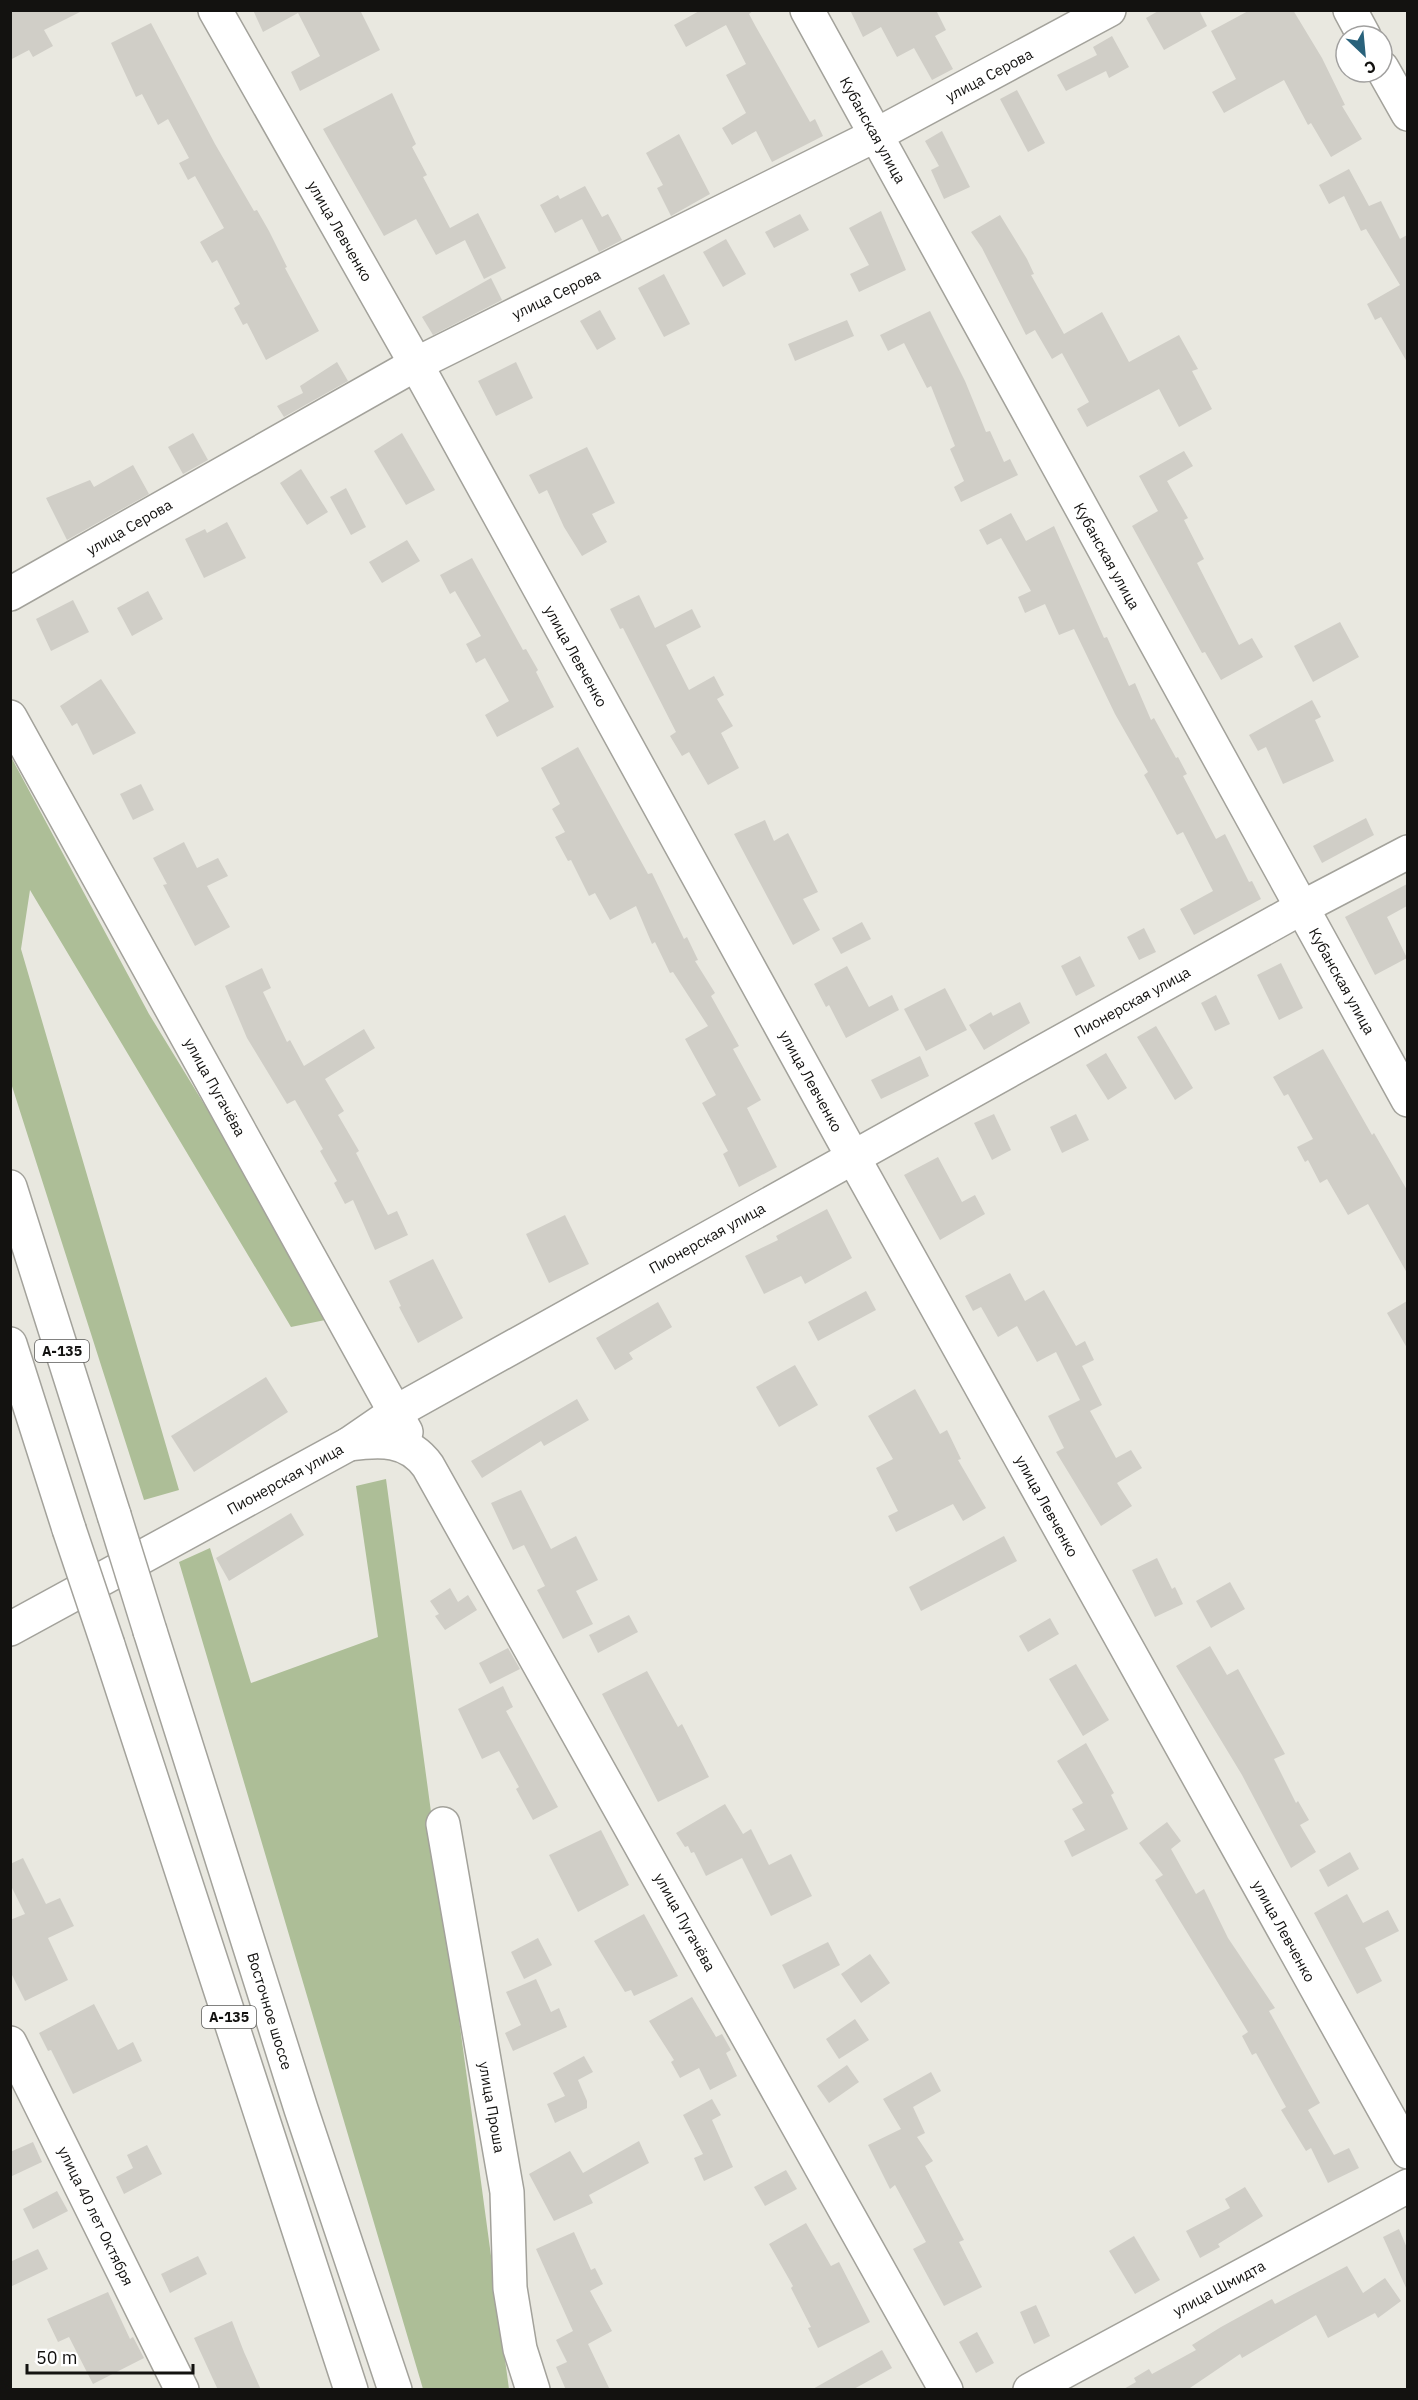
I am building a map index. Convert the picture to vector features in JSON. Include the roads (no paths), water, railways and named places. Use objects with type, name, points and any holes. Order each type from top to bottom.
[{"type":"main road","name":"улица Левченко","points":[[215,10],[416,364],[853,1157],[1407,2152]]},
{"type":"main road","name":"Кубанская улица","points":[[807,10],[1407,1100]]},
{"type":"main road","name":"улица Серова","points":[[10,594],[416,364],[876,135],[1109,10]]},
{"type":"main road","points":[[1350,10],[1358,24]]},
{"type":"main road","points":[[1391,84],[1407,114]]},
{"type":"main road","name":"улица Пугачёва","points":[[10,717],[394,1413],[422,1457],[542,1665],[946,2390]]},
{"type":"main road","name":"Пионерская улица","points":[[10,1629],[349,1444],[394,1413],[1301,908],[1407,852]]},
{"type":"main road","name":"Восточное шоссе","points":[[10,1187],[301,2109],[395,2390]]},
{"type":"main road","name":"А-135","points":[[10,1344],[351,2390]]},
{"type":"main road","points":[[349,1444],[379,1440],[411,1449],[422,1457]]},
{"type":"main road","name":"улица Проша","points":[[443,1824],[507,2192],[510,2288],[518,2338],[533,2390]]},
{"type":"main road","name":"улица 40 лет Октября","points":[[10,2043],[182,2390]]},
{"type":"main road","name":"улица Шмидта","points":[[1030,2390],[1407,2186]]}]
